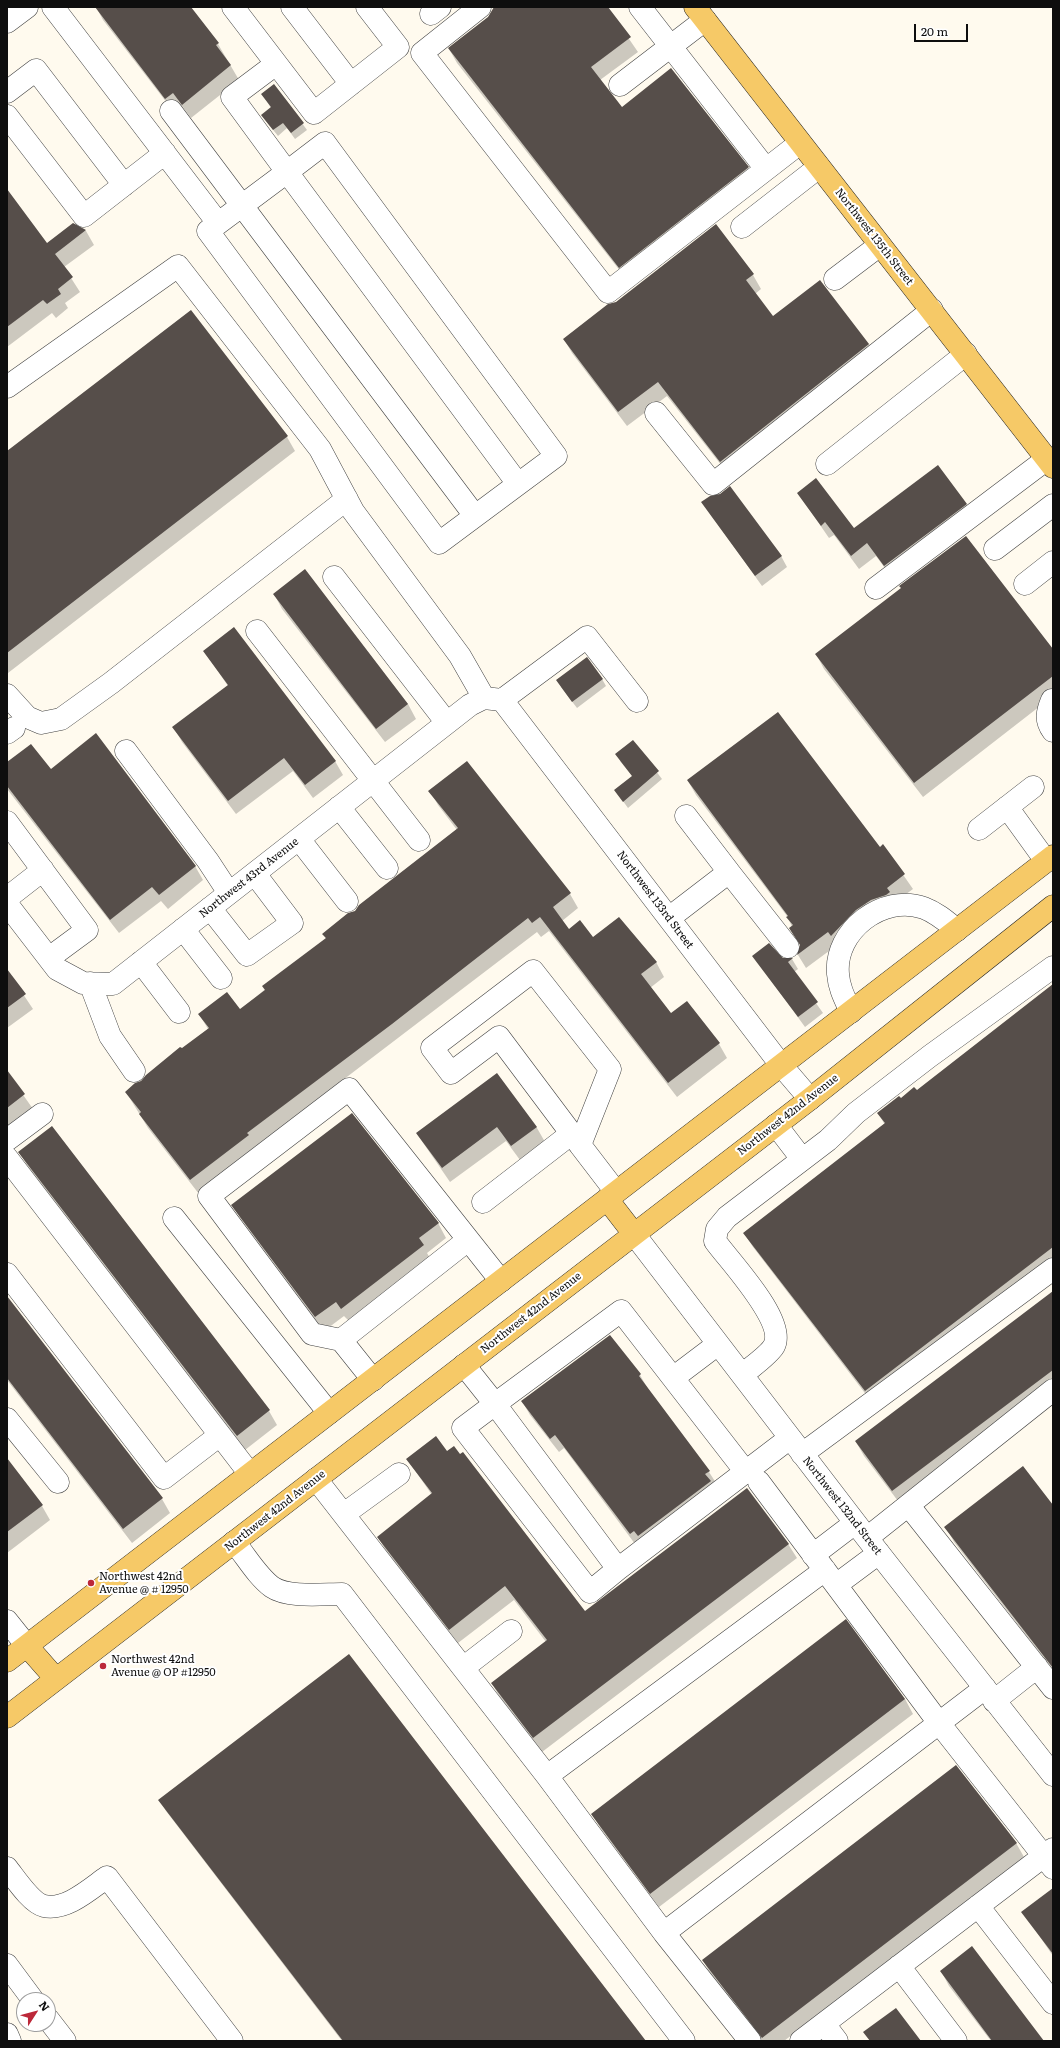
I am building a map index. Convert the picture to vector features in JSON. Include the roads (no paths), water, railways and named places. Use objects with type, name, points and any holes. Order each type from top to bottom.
[{"type":"main road","name":"Northwest 135th Street","points":[[700,13],[1050,463]]},
{"type":"main road","points":[[7,1661],[1050,858]]},
{"type":"main road","name":"Northwest 42nd Avenue","points":[[7,1717],[810,1099],[1053,906]]},
{"type":"main road","points":[[611,1196],[634,1234]]},
{"type":"main road","points":[[27,1646],[56,1679]]},
{"type":"street","points":[[7,22],[27,7]]},
{"type":"street","points":[[53,7],[218,223]]},
{"type":"street","points":[[233,7],[314,113],[398,47],[367,7]]},
{"type":"street","points":[[292,7],[351,84]]},
{"type":"street","points":[[480,7],[422,53],[608,292],[800,143]]},
{"type":"street","points":[[640,7],[766,169]]},
{"type":"street","points":[[620,85],[670,46],[700,13]]},
{"type":"street","points":[[276,64],[232,97],[518,484]]},
{"type":"street","points":[[7,92],[36,70],[124,185]]},
{"type":"street","points":[[171,110],[243,204],[475,516]]},
{"type":"street","points":[[7,116],[84,216],[165,154]]},
{"type":"street","points":[[325,143],[556,456],[439,543],[208,231],[243,204],[325,143]]},
{"type":"street","points":[[742,227],[819,167]]},
{"type":"street","points":[[835,279],[880,245]]},
{"type":"street","name":"Northwest 133rd Street","points":[[7,388],[178,266],[320,449],[362,524],[460,656],[669,918],[781,1065],[810,1099]]},
{"type":"street","points":[[656,413],[713,484],[932,310]]},
{"type":"street","points":[[827,464],[966,354]]},
{"type":"street","points":[[876,588],[1050,463]]},
{"type":"street","points":[[7,695],[27,717],[41,723],[61,719],[111,683],[347,499]]},
{"type":"street","points":[[995,549],[1053,505]]},
{"type":"street","points":[[1025,584],[1053,562]]},
{"type":"street","points":[[334,576],[447,723]]},
{"type":"street","points":[[257,631],[419,840]]},
{"type":"street","name":"Northwest 43rd Avenue","points":[[7,904],[57,969],[83,983],[113,984],[470,705],[493,699],[587,636],[637,701]]},
{"type":"street","points":[[1053,701],[1046,714],[1048,724],[1053,731]]},
{"type":"street","points":[[126,751],[208,861],[229,894]]},
{"type":"street","points":[[979,829],[1033,787]]},
{"type":"street","points":[[340,807],[387,868]]},
{"type":"street","points":[[1007,807],[1050,858]]},
{"type":"street","points":[[686,816],[788,947]]},
{"type":"street","points":[[7,822],[87,930],[48,958]]},
{"type":"street","points":[[299,839],[347,901]]},
{"type":"street","points":[[7,898],[43,870]]},
{"type":"street","points":[[669,918],[729,872]]},
{"type":"street","points":[[210,908],[247,955],[292,923],[255,874]]},
{"type":"street","points":[[851,1012],[842,993],[838,973],[841,952],[850,934],[864,919],[882,909],[902,905],[922,907],[941,916],[957,930]]},
{"type":"street","points":[[183,929],[221,978]]},
{"type":"street","points":[[141,962],[179,1012]]},
{"type":"street","points":[[742,1375],[774,1347],[776,1332],[769,1313],[715,1241],[717,1229],[727,1217],[828,1140],[856,1113],[930,1056],[1053,967]]},
{"type":"street","points":[[483,1202],[575,1140],[610,1069],[533,971],[432,1048],[451,1073],[499,1037],[575,1140],[611,1196]]},
{"type":"street","points":[[90,983],[110,1036],[134,1071]]},
{"type":"street","points":[[373,1380],[341,1340],[312,1334],[209,1196],[349,1089],[501,1281]]},
{"type":"street","points":[[7,1140],[42,1114]]},
{"type":"street","points":[[776,1125],[802,1159]]},
{"type":"street","points":[[7,1158],[250,1474]]},
{"type":"street","points":[[174,1218],[329,1414]]},
{"type":"street","name":"Northwest 132nd Street","points":[[634,1234],[867,1538],[1053,1775]]},
{"type":"street","points":[[341,1340],[468,1240]]},
{"type":"street","points":[[802,2041],[978,1906],[1050,1858],[939,1723],[825,1570],[752,1476],[620,1310],[463,1428],[590,1592],[618,1569],[752,1476],[1053,1269]]},
{"type":"street","points":[[7,1274],[164,1478],[220,1435]]},
{"type":"street","points":[[673,1378],[718,1344]]},
{"type":"street","points":[[464,1365],[618,1569]]},
{"type":"street","points":[[547,1776],[825,1570],[1050,1399]]},
{"type":"street","points":[[7,1419],[58,1482]]},
{"type":"street","points":[[344,1514],[399,1474]]},
{"type":"street","points":[[316,1479],[547,1776],[664,1933],[750,2041]]},
{"type":"street","points":[[909,1506],[1053,1688]]},
{"type":"street","points":[[825,1570],[867,1538]]},
{"type":"street","points":[[234,1542],[272,1587],[283,1592],[302,1594],[342,1594],[684,2041]]},
{"type":"street","points":[[7,1621],[27,1646]]},
{"type":"street","points":[[463,1668],[511,1631]]},
{"type":"street","points":[[664,1933],[939,1723],[1037,1667]]},
{"type":"street","points":[[7,1868],[31,1898],[43,1906],[63,1905],[107,1876],[232,2041]]},
{"type":"street","points":[[978,1906],[1053,2003]]},
{"type":"street","points":[[7,1966],[27,1992]]},
{"type":"street","points":[[899,1966],[956,2041]]},
{"type":"street","points":[[824,2024],[837,2041]]},
{"type":"street","points":[[56,2029],[65,2041]]},
{"type":"street","points":[[7,2034],[10,2041]]},
{"type":"place","name":"Northwest 42nd Avenue @ # 12950","points":[[91,1583]]},
{"type":"place","name":"Northwest 42nd Avenue @ OP #12950","points":[[103,1666]]}]
